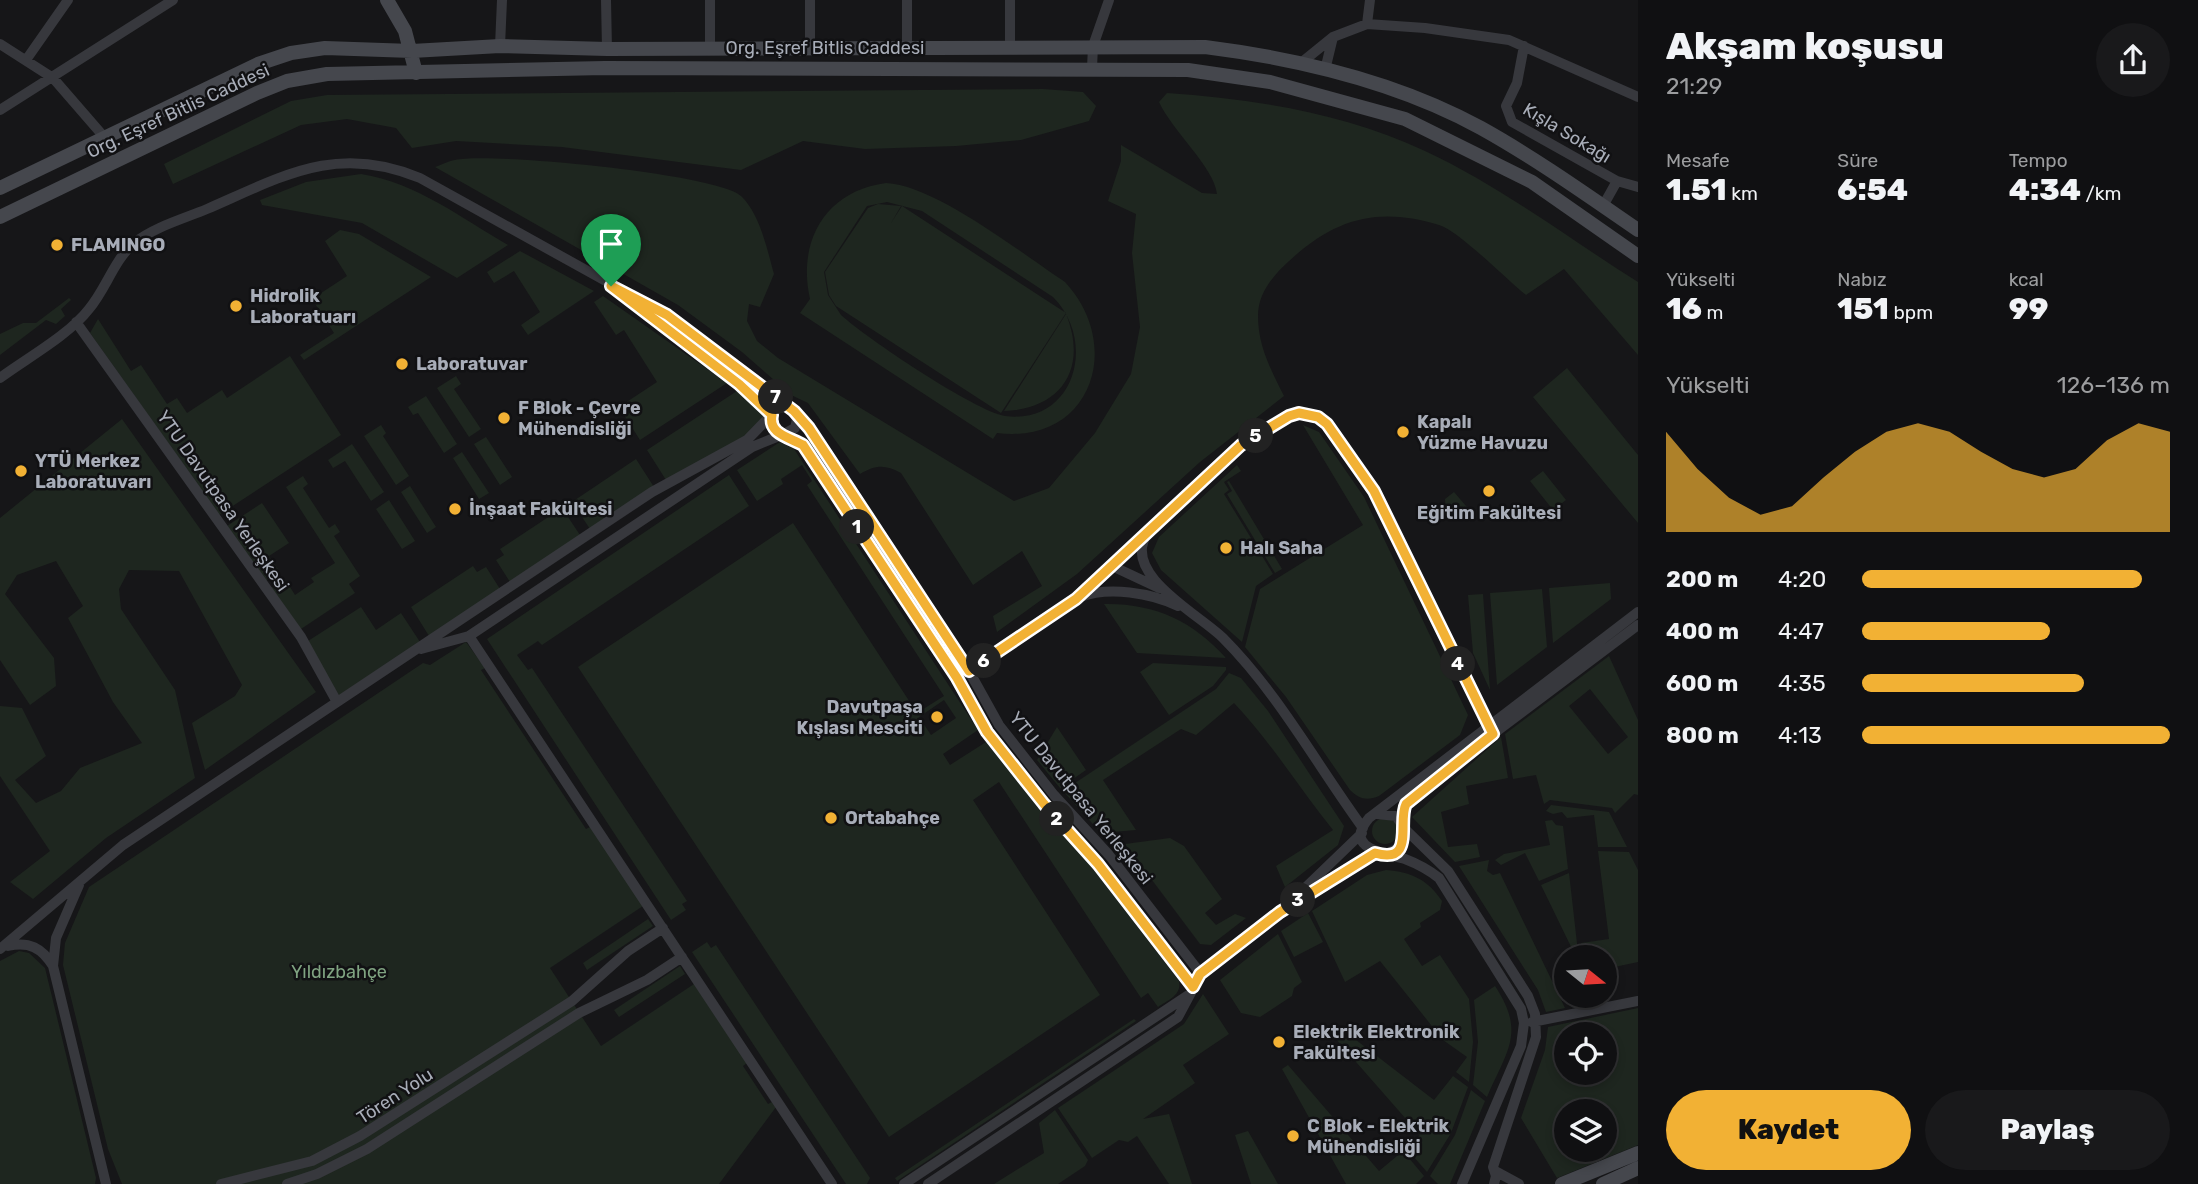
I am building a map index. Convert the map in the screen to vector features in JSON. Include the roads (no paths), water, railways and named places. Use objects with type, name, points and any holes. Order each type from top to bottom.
[{"type":"street","points":[[26,60],[68,0]]},
{"type":"street","points":[[0,110],[173,0]]},
{"type":"street","points":[[387,0],[412,51],[416,73]]},
{"type":"street","points":[[500,46],[502,0]]},
{"type":"street","points":[[606,0],[607,49]]},
{"type":"street","points":[[710,0],[710,48]]},
{"type":"street","points":[[810,0],[810,48]]},
{"type":"street","points":[[907,0],[907,47]]},
{"type":"street","points":[[1010,0],[1010,47]]},
{"type":"street","points":[[1092,68],[1093,46],[1109,0]]},
{"type":"street","points":[[1367,24],[1370,0]]},
{"type":"street","points":[[1301,63],[1333,37],[1367,24],[1425,28],[1509,40],[1638,97]]},
{"type":"street","points":[[1325,70],[1333,37]]},
{"type":"street","points":[[0,44],[53,78],[104,138]]},
{"type":"street","name":"Org. Eşref Bitlis Caddesi","points":[[0,188],[258,64],[291,53],[325,48],[412,51],[500,46],[607,49],[1205,47],[1301,63],[1424,102],[1481,128],[1638,230]]},
{"type":"street","name":"Kışla Sokağı","points":[[1524,46],[1517,83],[1506,106],[1511,121],[1617,181],[1638,187]]},
{"type":"street","name":"Org. Eşref Bitlis Caddesi","points":[[0,217],[287,81],[327,74],[605,68],[1188,70],[1270,82],[1405,119],[1469,148],[1532,182],[1638,256]]},
{"type":"street","name":"YTU Davutpasa Yerleşkesi","points":[[0,378],[76,322],[91,307],[123,256],[142,237],[283,176],[341,162],[381,164],[421,178],[667,315],[794,411],[809,428],[969,671],[999,725],[1026,762],[1109,856],[1200,974]]},
{"type":"street","points":[[1603,206],[1617,181]]},
{"type":"street","name":"YTU Davutpasa Yerleşkesi","points":[[611,286],[739,384],[772,415],[772,428],[803,445],[957,678],[987,732],[1015,771],[1098,864],[1191,990]]},
{"type":"street","name":"YTU Davutpasa Yerleşkesi","points":[[76,322],[301,638],[337,702]]},
{"type":"street","points":[[1,948],[123,845],[411,652],[652,492],[747,440],[782,407],[794,411],[797,424],[793,431],[775,435],[752,447],[469,636],[411,652]]},
{"type":"street","points":[[957,678],[1076,599],[1241,445],[1289,416],[1299,413],[1318,417],[1327,424],[1374,491],[1490,730]]},
{"type":"street","points":[[1150,530],[1141,554],[1145,568],[1167,592],[1208,625],[1235,652],[1277,704],[1363,830],[1366,845],[1378,854],[1403,859],[1439,878],[1516,998],[1524,1023],[1521,1046],[1462,1184]]},
{"type":"street","points":[[1112,566],[1167,592]]},
{"type":"street","points":[[1076,599],[1111,592],[1152,597],[1174,604],[1208,625]]},
{"type":"street","points":[[1280,912],[1378,854],[1400,848],[1403,825],[1401,813],[1406,804],[1490,730],[1638,612]]},
{"type":"street","points":[[928,1184],[1178,1017],[1200,974],[1280,912],[1363,830],[1372,816],[1638,625]]},
{"type":"street","points":[[469,636],[832,1184]]},
{"type":"street","points":[[1338,793],[1372,816],[1390,813],[1448,871],[1528,996],[1536,1022],[1534,1047],[1494,1169],[1494,1184]]},
{"type":"street","points":[[53,967],[57,938],[81,881]]},
{"type":"street","name":"Tören Yolu","points":[[220,1184],[287,1170],[338,1149],[572,1001],[628,951],[663,928]]},
{"type":"street","points":[[1,948],[19,943],[32,945],[45,953],[53,967],[105,1182]]},
{"type":"street","name":"Tören Yolu","points":[[287,1184],[317,1174],[367,1149],[579,1013],[647,980],[682,957]]},
{"type":"street","points":[[904,1184],[1191,990]]},
{"type":"street","points":[[1524,1023],[1638,1000]]},
{"type":"street","points":[[1562,1184],[1638,1153]]},
{"type":"street","points":[[1468,1170],[1480,1161],[1519,1184]]},
{"type":"street","points":[[1605,1184],[1638,1168]]},
{"type":"street","points":[[1468,1170],[1469,1184]]},
{"type":"place","name":"FLAMINGO","points":[[57,245]]},
{"type":"place","name":"Hidrolik Laboratuarı","points":[[236,306]]},
{"type":"place","name":"Laboratuvar","points":[[402,364]]},
{"type":"place","name":"F Blok - Çevre Mühendisliği","points":[[504,418]]},
{"type":"place","name":"Kapalı Yüzme Havuzu","points":[[1403,432]]},
{"type":"place","name":"YTÜ Merkez Laboratuvarı","points":[[21,471]]},
{"type":"place","name":"Eğitim Fakültesi","points":[[1489,491]]},
{"type":"place","name":"İnşaat Fakültesi","points":[[455,509]]},
{"type":"place","name":"Halı Saha","points":[[1226,548]]},
{"type":"place","name":"Davutpaşa Kışlası Mesciti","points":[[937,717]]},
{"type":"place","name":"Ortabahçe","points":[[831,818]]},
{"type":"place","name":"Elektrik Elektronik Fakültesi","points":[[1279,1042]]},
{"type":"place","name":"C Blok - Elektrik Mühendisliği","points":[[1293,1136]]},
{"type":"park label","name":"Yıldızbahçe","points":[[339,972]]}]
